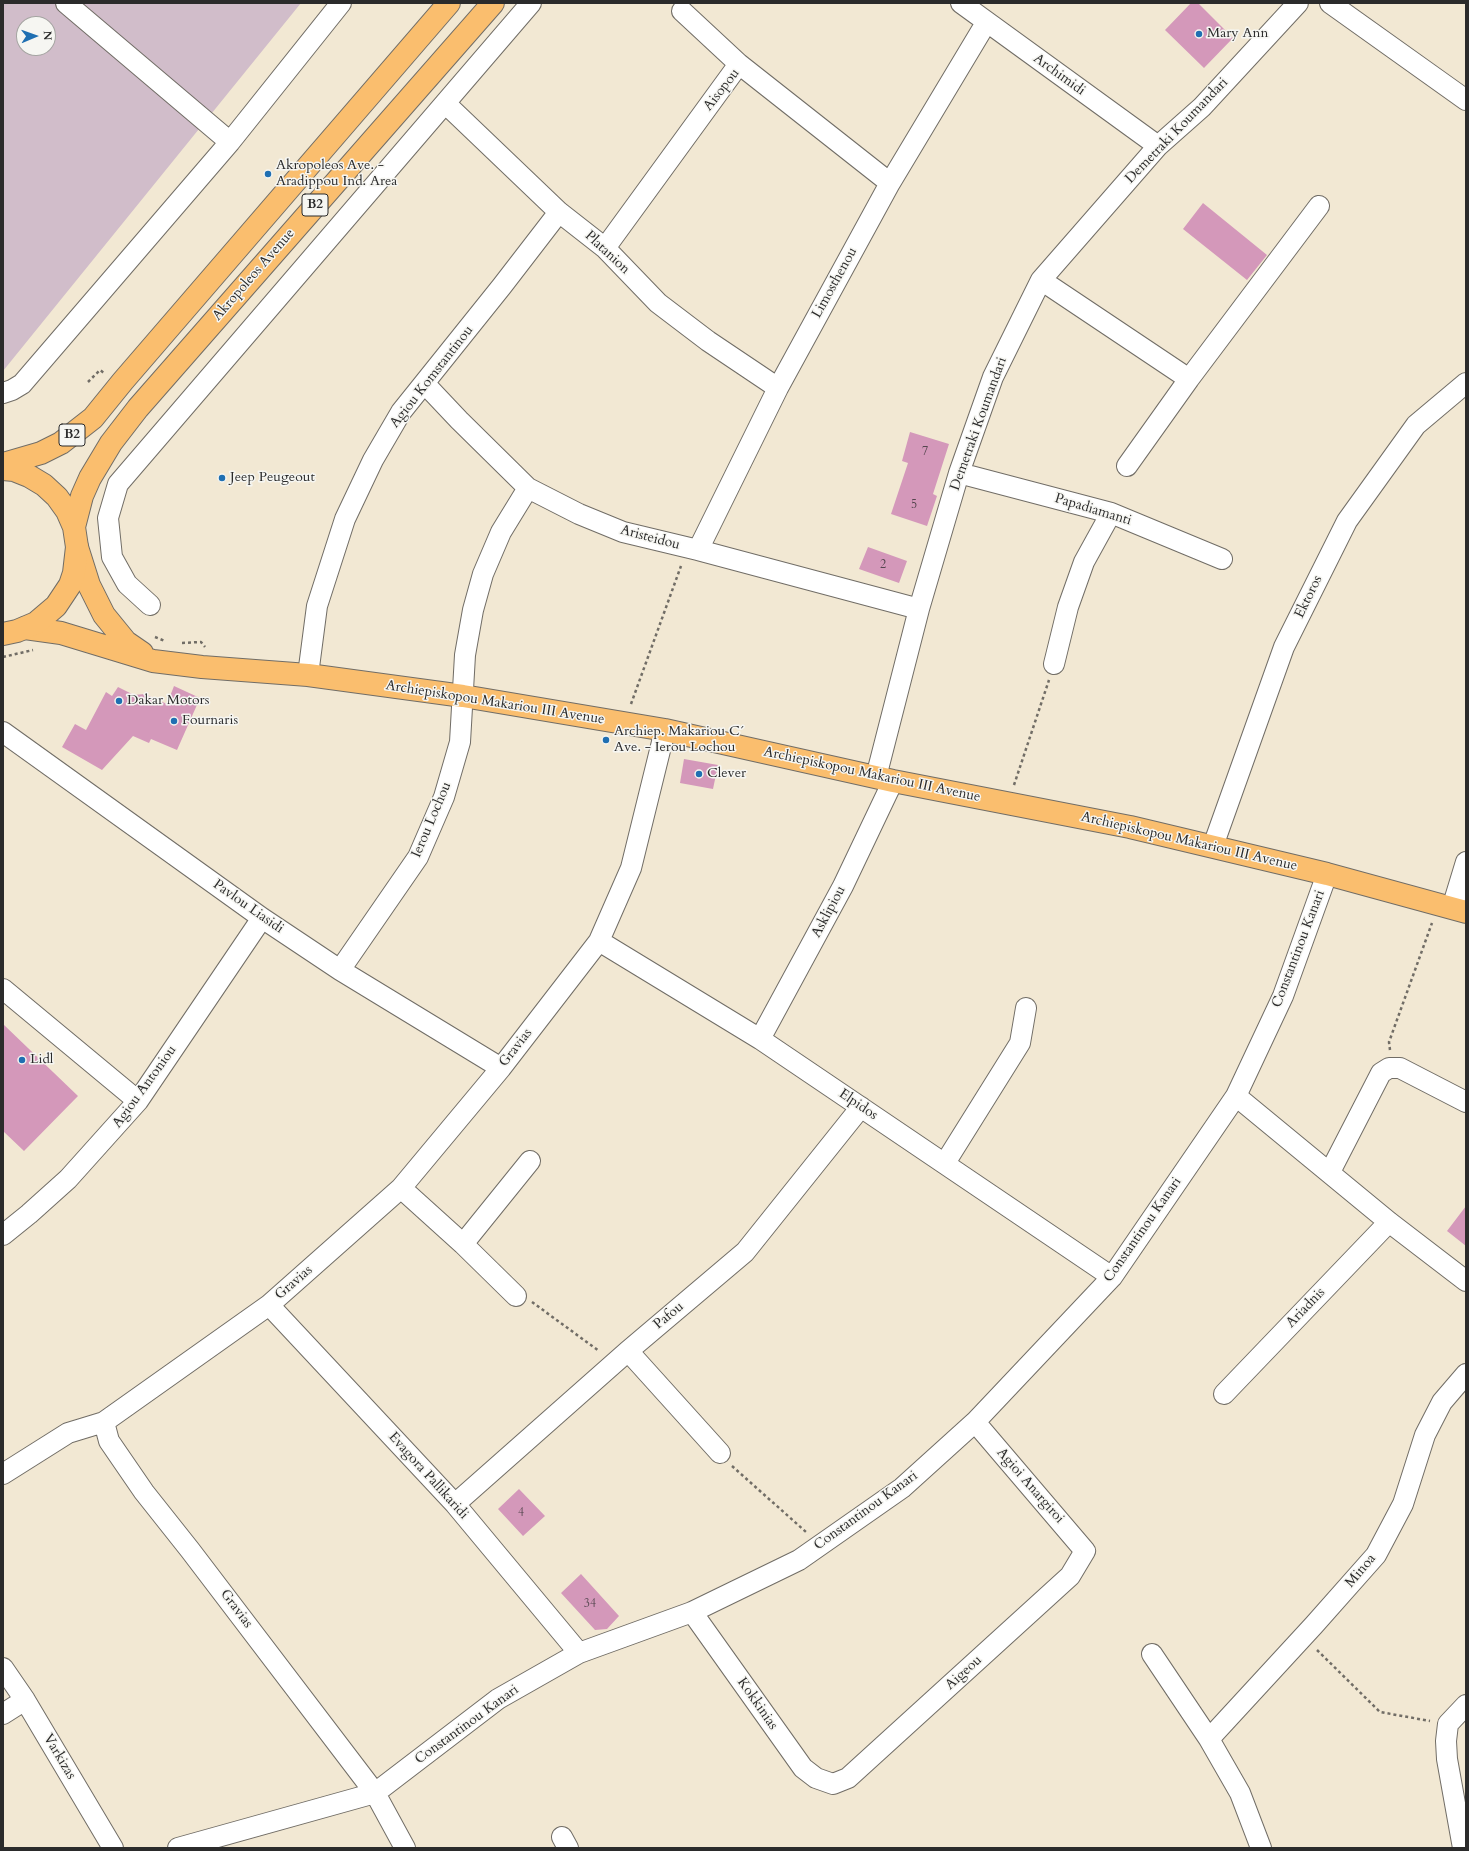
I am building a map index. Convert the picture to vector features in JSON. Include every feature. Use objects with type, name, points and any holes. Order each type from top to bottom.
[{"type":"main road","name":"B2","points":[[3,464],[41,453],[61,443],[93,418],[123,381],[449,3]]},
{"type":"main road","name":"Akropoleos Avenue","points":[[75,537],[82,496],[90,478],[111,443],[138,408],[493,3]]},
{"type":"main road","name":"Archiepiskopou Makariou III Avenue","points":[[3,469],[14,470],[24,474],[44,485],[57,497],[67,511],[89,585],[104,615],[126,642],[153,661]]},
{"type":"main road","name":"B2","points":[[12,633],[47,615],[64,596],[74,573],[75,537]]},
{"type":"main road","name":"Archiepiskopou Makariou III Avenue","points":[[12,633],[60,633],[153,661],[202,667],[308,675],[462,696],[665,730],[885,779],[1130,827],[1327,874],[1452,909]]},
{"type":"street","points":[[66,3],[230,142]]},
{"type":"street","points":[[3,393],[22,384],[230,142],[341,3]]},
{"type":"street","points":[[150,605],[127,584],[112,557],[108,518],[118,484],[446,104],[531,3]]},
{"type":"street","name":"Archimidi","points":[[960,3],[1158,146]]},
{"type":"street","name":"Demetraki Koumandari","points":[[885,779],[919,609],[959,473],[993,378],[1041,280],[1158,146],[1202,107],[1298,3]]},
{"type":"street","points":[[1330,3],[1464,93]]},
{"type":"street","points":[[682,11],[739,64]]},
{"type":"street","name":"Limosthenou","points":[[692,549],[890,183],[986,23]]},
{"type":"street","name":"Aisopou","points":[[605,248],[739,64],[890,183]]},
{"type":"street","name":"Platanion","points":[[446,104],[559,212],[605,248],[658,303],[708,342],[778,388]]},
{"type":"street","points":[[1127,466],[1189,379],[1319,206]]},
{"type":"street","name":"Agiou Komstantinou","points":[[308,675],[317,606],[345,519],[373,460],[401,412],[425,384],[559,212]]},
{"type":"street","points":[[1041,280],[1189,379]]},
{"type":"street","name":"Ektoros","points":[[1213,846],[1284,647],[1347,521],[1416,424],[1466,383]]},
{"type":"street","name":"Aristeidou","points":[[425,384],[458,420],[528,488],[579,514],[623,532],[919,609]]},
{"type":"street","name":"Papadiamanti","points":[[959,473],[1111,513],[1222,559]]},
{"type":"street","name":"Ierou Lochou","points":[[340,970],[418,857],[444,797],[460,742],[465,655],[473,610],[484,574],[501,532],[528,488]]},
{"type":"street","points":[[1054,664],[1068,607],[1084,562],[1111,513]]},
{"type":"street","name":"Gravias","points":[[3,1474],[68,1433],[104,1422],[270,1305],[401,1188],[501,1068],[599,941],[631,868],[665,730]]},
{"type":"street","name":"Pavlou Liasidi","points":[[3,732],[262,918],[340,970],[501,1068]]},
{"type":"street","name":"Asklipiou","points":[[760,1039],[843,886],[885,779]]},
{"type":"street","points":[[1452,909],[1466,862]]},
{"type":"street","name":"Constantinou Kanari","points":[[178,1848],[375,1793],[498,1700],[579,1653],[692,1612],[799,1560],[902,1488],[975,1422],[1112,1277],[1236,1096],[1283,996],[1327,874]]},
{"type":"street","name":"Agiou Antoniou","points":[[3,1235],[68,1179],[138,1102],[262,918]]},
{"type":"street","name":"Elpidos","points":[[599,941],[760,1039],[1112,1277]]},
{"type":"street","points":[[3,989],[138,1102]]},
{"type":"street","points":[[945,1163],[1020,1043],[1026,1008]]},
{"type":"street","points":[[1330,1172],[1381,1073],[1389,1068],[1400,1068],[1466,1102]]},
{"type":"street","points":[[1236,1096],[1389,1222],[1466,1281]]},
{"type":"street","name":"Pafou","points":[[455,1504],[622,1356],[745,1252],[861,1107]]},
{"type":"street","points":[[463,1244],[530,1161]]},
{"type":"street","points":[[401,1188],[463,1244],[516,1296]]},
{"type":"street","name":"Ariadnis","points":[[1224,1394],[1389,1222]]},
{"type":"street","name":"Evagora Pallikaridi","points":[[270,1305],[455,1504],[579,1653]]},
{"type":"street","points":[[622,1356],[720,1453]]},
{"type":"street","name":"Minoa","points":[[1209,1739],[1376,1555],[1403,1504],[1425,1435],[1442,1402],[1466,1374]]},
{"type":"street","name":"Gravias","points":[[104,1422],[109,1441],[144,1492],[375,1793],[405,1848]]},
{"type":"street","name":"Agioi Anargiroi","points":[[975,1422],[1085,1551]]},
{"type":"street","name":"Aigeou","points":[[833,1784],[848,1778],[1070,1576],[1085,1551]]},
{"type":"street","name":"Kokkinias","points":[[692,1612],[803,1768],[816,1778],[833,1784]]},
{"type":"street","points":[[1152,1654],[1209,1739],[1240,1793],[1261,1848]]},
{"type":"street","name":"Varkizas","points":[[3,1668],[25,1700],[113,1848]]},
{"type":"street","points":[[3,1714],[25,1700]]},
{"type":"street","points":[[1464,1848],[1447,1759],[1446,1741],[1448,1724],[1466,1705]]},
{"type":"path","points":[[88,382],[100,370],[105,374]]},
{"type":"path","points":[[624,723],[692,549]]},
{"type":"path","points":[[1008,803],[1054,664]]},
{"type":"path","points":[[1394,1068],[1389,1042],[1452,909]]},
{"type":"path","points":[[516,1296],[527,1298],[622,1356]]},
{"type":"path","points":[[720,1453],[744,1478],[821,1544]]},
{"type":"path","points":[[1303,1637],[1380,1712],[1448,1724]]},
{"type":"shaded area","points":[[3,3],[301,3],[3,371]]},
{"type":"building","name":"Mary Ann","points":[[1191,3],[1198,3],[1233,38],[1204,68],[1165,30]]},
{"type":"building","points":[[1203,203],[1267,255],[1247,280],[1183,229]]},
{"type":"building","points":[[910,432],[949,444],[933,494],[937,496],[927,526],[891,514],[908,463],[902,461]]},
{"type":"building","points":[[868,547],[907,561],[899,583],[859,569]]},
{"type":"building","points":[[174,686],[200,698],[177,750],[151,739],[149,743],[133,736],[102,770],[62,747],[75,724],[86,730],[106,692],[112,696],[118,687],[134,695],[145,694],[167,704]]},
{"type":"building","name":"Clever","points":[[684,759],[718,765],[713,789],[680,783]]},
{"type":"building","name":"Lidl","points":[[3,1024],[78,1096],[24,1151],[3,1131]]},
{"type":"building","points":[[1466,1206],[1466,1246],[1447,1231]]},
{"type":"building","points":[[519,1489],[545,1516],[523,1536],[498,1509]]},
{"type":"building","points":[[581,1574],[619,1616],[607,1629],[595,1630],[561,1593]]},
{"type":"place","name":"Mary Ann","points":[[1199,34]]},
{"type":"place","name":"Akropoleos Ave. - Aradippou Ind. Area","points":[[268,174]]},
{"type":"place","name":"Jeep Peugeout","points":[[222,478]]},
{"type":"place","name":"Dakar Motors","points":[[119,701]]},
{"type":"place","name":"Fournaris","points":[[174,721]]},
{"type":"place","name":"Archiep. Makariou C´ Ave. - Ierou Lochou","points":[[606,740]]},
{"type":"place","name":"Clever","points":[[699,774]]},
{"type":"place","name":"Lidl","points":[[22,1060]]}]
